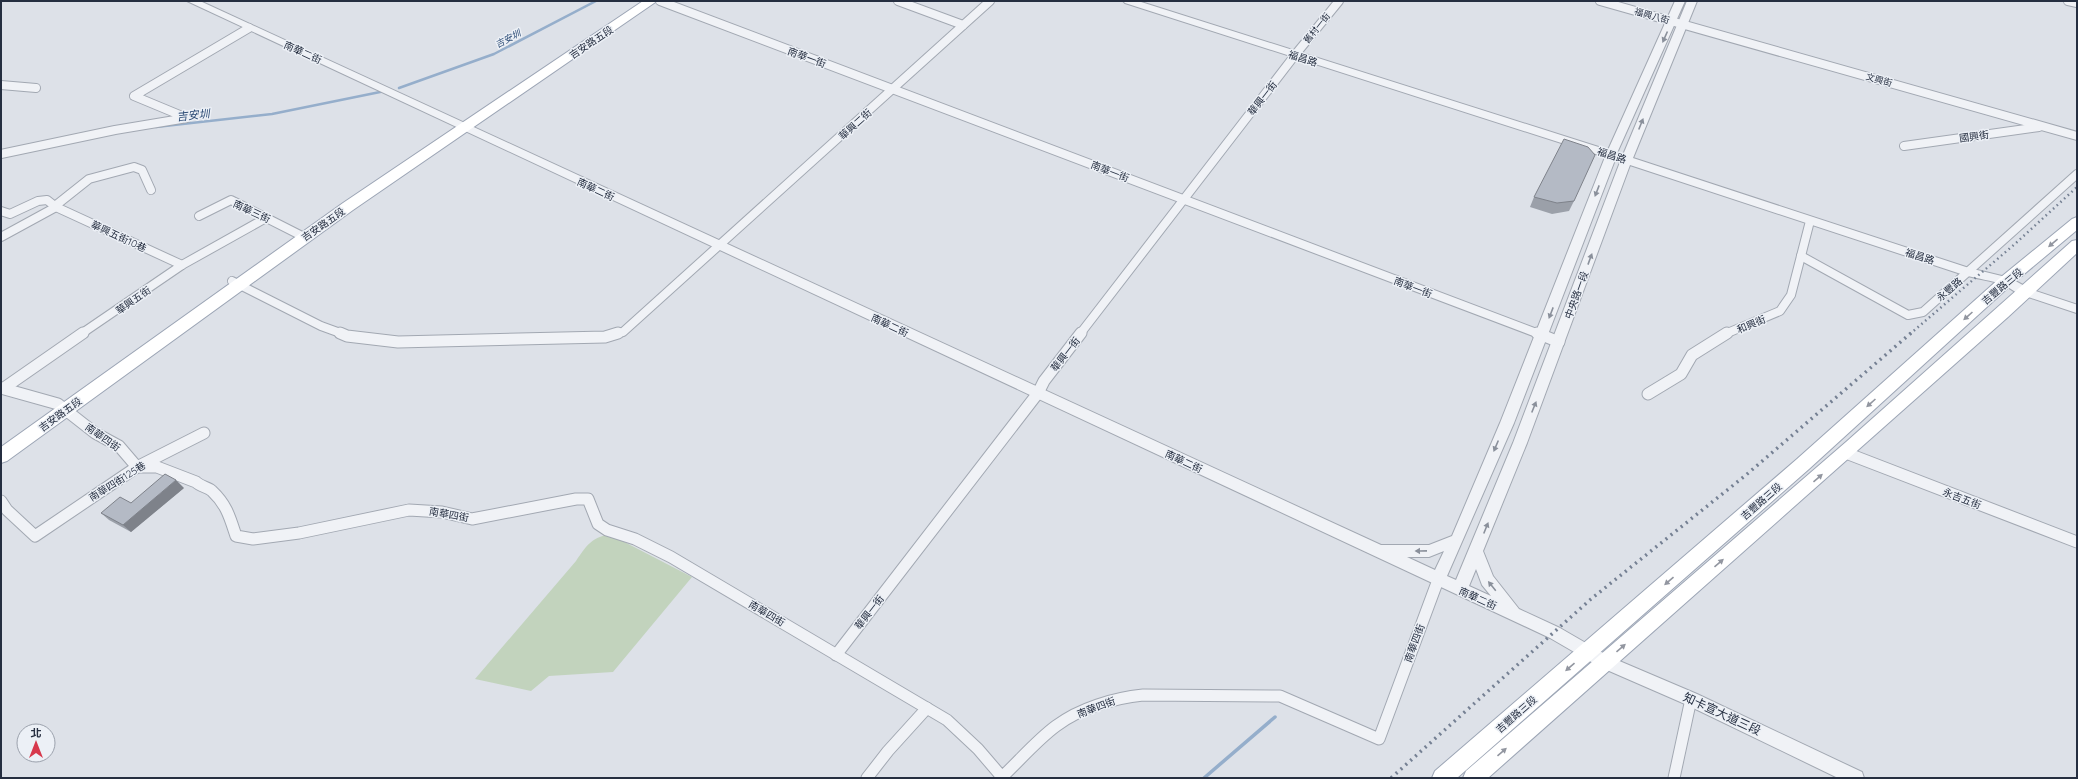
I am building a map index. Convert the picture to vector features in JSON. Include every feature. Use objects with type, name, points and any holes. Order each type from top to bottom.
[{"type":"main road","name":"吉安路五段","points":[[463,125],[638,1]]},
{"type":"main road","name":"吉安路五段","points":[[1,456],[62,407],[178,326],[301,235],[463,125],[651,1]]},
{"type":"main road","name":"吉豐路三段","points":[[1442,778],[1804,464],[2006,281],[2077,222]]},
{"type":"main road","name":"吉豐路三段","points":[[1473,778],[1846,454],[2077,245]]},
{"type":"main road","name":"吉安路五段","points":[[1,443],[62,407]]},
{"type":"street","name":"南華二街","points":[[192,1],[463,125],[720,246],[1380,551],[1438,580],[1555,633],[1587,652]]},
{"type":"street","name":"南華一街","points":[[660,1],[1559,342]]},
{"type":"street","points":[[898,1],[963,25]]},
{"type":"street","name":"華興二街","points":[[236,283],[321,326],[346,336],[398,342],[605,337],[623,332],[990,1]]},
{"type":"street","name":"福昌路","points":[[1128,1],[1611,155],[1968,272],[2006,281],[2026,292]]},
{"type":"street","name":"舊村一街","points":[[1295,55],[1339,1]]},
{"type":"street","name":"福興八街","points":[[1600,1],[1676,23]]},
{"type":"street","name":"中央路一段","points":[[1460,589],[1559,342],[1676,23],[1680,1]]},
{"type":"street","name":"中央路一段","points":[[1438,580],[1457,540],[1542,336],[1611,155],[1676,23],[1692,1]]},
{"type":"street","points":[[2068,1],[2077,3]]},
{"type":"street","name":"文興街","points":[[1676,23],[2077,136]]},
{"type":"street","points":[[1,154],[115,130],[186,118],[134,96],[249,28]]},
{"type":"street","name":"華興一街","points":[[836,655],[1038,393],[1044,381],[1295,55]]},
{"type":"street","points":[[1,85],[36,88]]},
{"type":"street","name":"國興街","points":[[1904,146],[2044,126]]},
{"type":"street","points":[[1,237],[55,206],[89,178],[134,167],[142,170],[152,190]]},
{"type":"street","name":"永豐路","points":[[1801,256],[1908,315],[1923,312],[2077,174]]},
{"type":"street","name":"華興五街10巷","points":[[1,211],[10,214],[42,200],[47,200],[55,206],[182,265]]},
{"type":"street","name":"南華三街","points":[[199,216],[231,200],[301,235]]},
{"type":"street","name":"華興五街","points":[[2,388],[182,265],[266,218]]},
{"type":"street","name":"和興街","points":[[1648,394],[1681,374],[1692,355],[1719,337],[1780,311],[1791,295],[1810,221]]},
{"type":"street","points":[[2026,292],[2077,309]]},
{"type":"street","name":"南華四街","points":[[2,388],[62,407],[95,432],[119,446],[137,467],[157,467],[196,482],[200,486],[211,490],[227,508],[232,519],[234,532],[236,536],[241,538],[253,539],[299,533],[408,510],[442,512],[472,519],[576,499],[588,499],[598,524],[607,530],[636,539],[671,558],[947,720],[978,749],[1002,778],[1056,726],[1080,712],[1124,697],[1143,695],[1221,697],[1280,696],[1379,739],[1438,580]]},
{"type":"street","name":"南華四街125巷","points":[[1,501],[7,510],[35,536],[137,467],[204,432]]},
{"type":"street","name":"永吉五街","points":[[1846,454],[2077,542]]},
{"type":"street","points":[[1380,551],[1429,551],[1457,540]]},
{"type":"street","points":[[1476,551],[1487,580],[1515,615]]},
{"type":"street","name":"知卡宣大道三段","points":[[1587,652],[1605,662],[1691,699],[1856,778]]},
{"type":"street","points":[[1674,778],[1691,699]]},
{"type":"street","points":[[867,778],[888,751],[927,708]]},
{"type":"green space","points":[[609,534],[692,577],[613,672],[549,676],[531,691],[475,679],[576,561],[586,547],[597,538]]},
{"type":"building","points":[[1564,139],[1588,147],[1595,155],[1574,201],[1557,203],[1534,197]]},
{"type":"building","points":[[165,474],[176,480],[123,525],[101,513],[120,497],[131,503]]},
{"type":"waterway","name":"吉安圳","points":[[399,88],[494,54],[596,1]]},
{"type":"waterway","name":"吉安圳","points":[[156,127],[272,114],[385,91]]},
{"type":"waterway","points":[[1204,778],[1275,717]]},
{"type":"railway","points":[[1910,334],[2016,243],[2077,187]]},
{"type":"railway","points":[[1391,778],[1591,599],[1746,475],[1911,333]]}]
